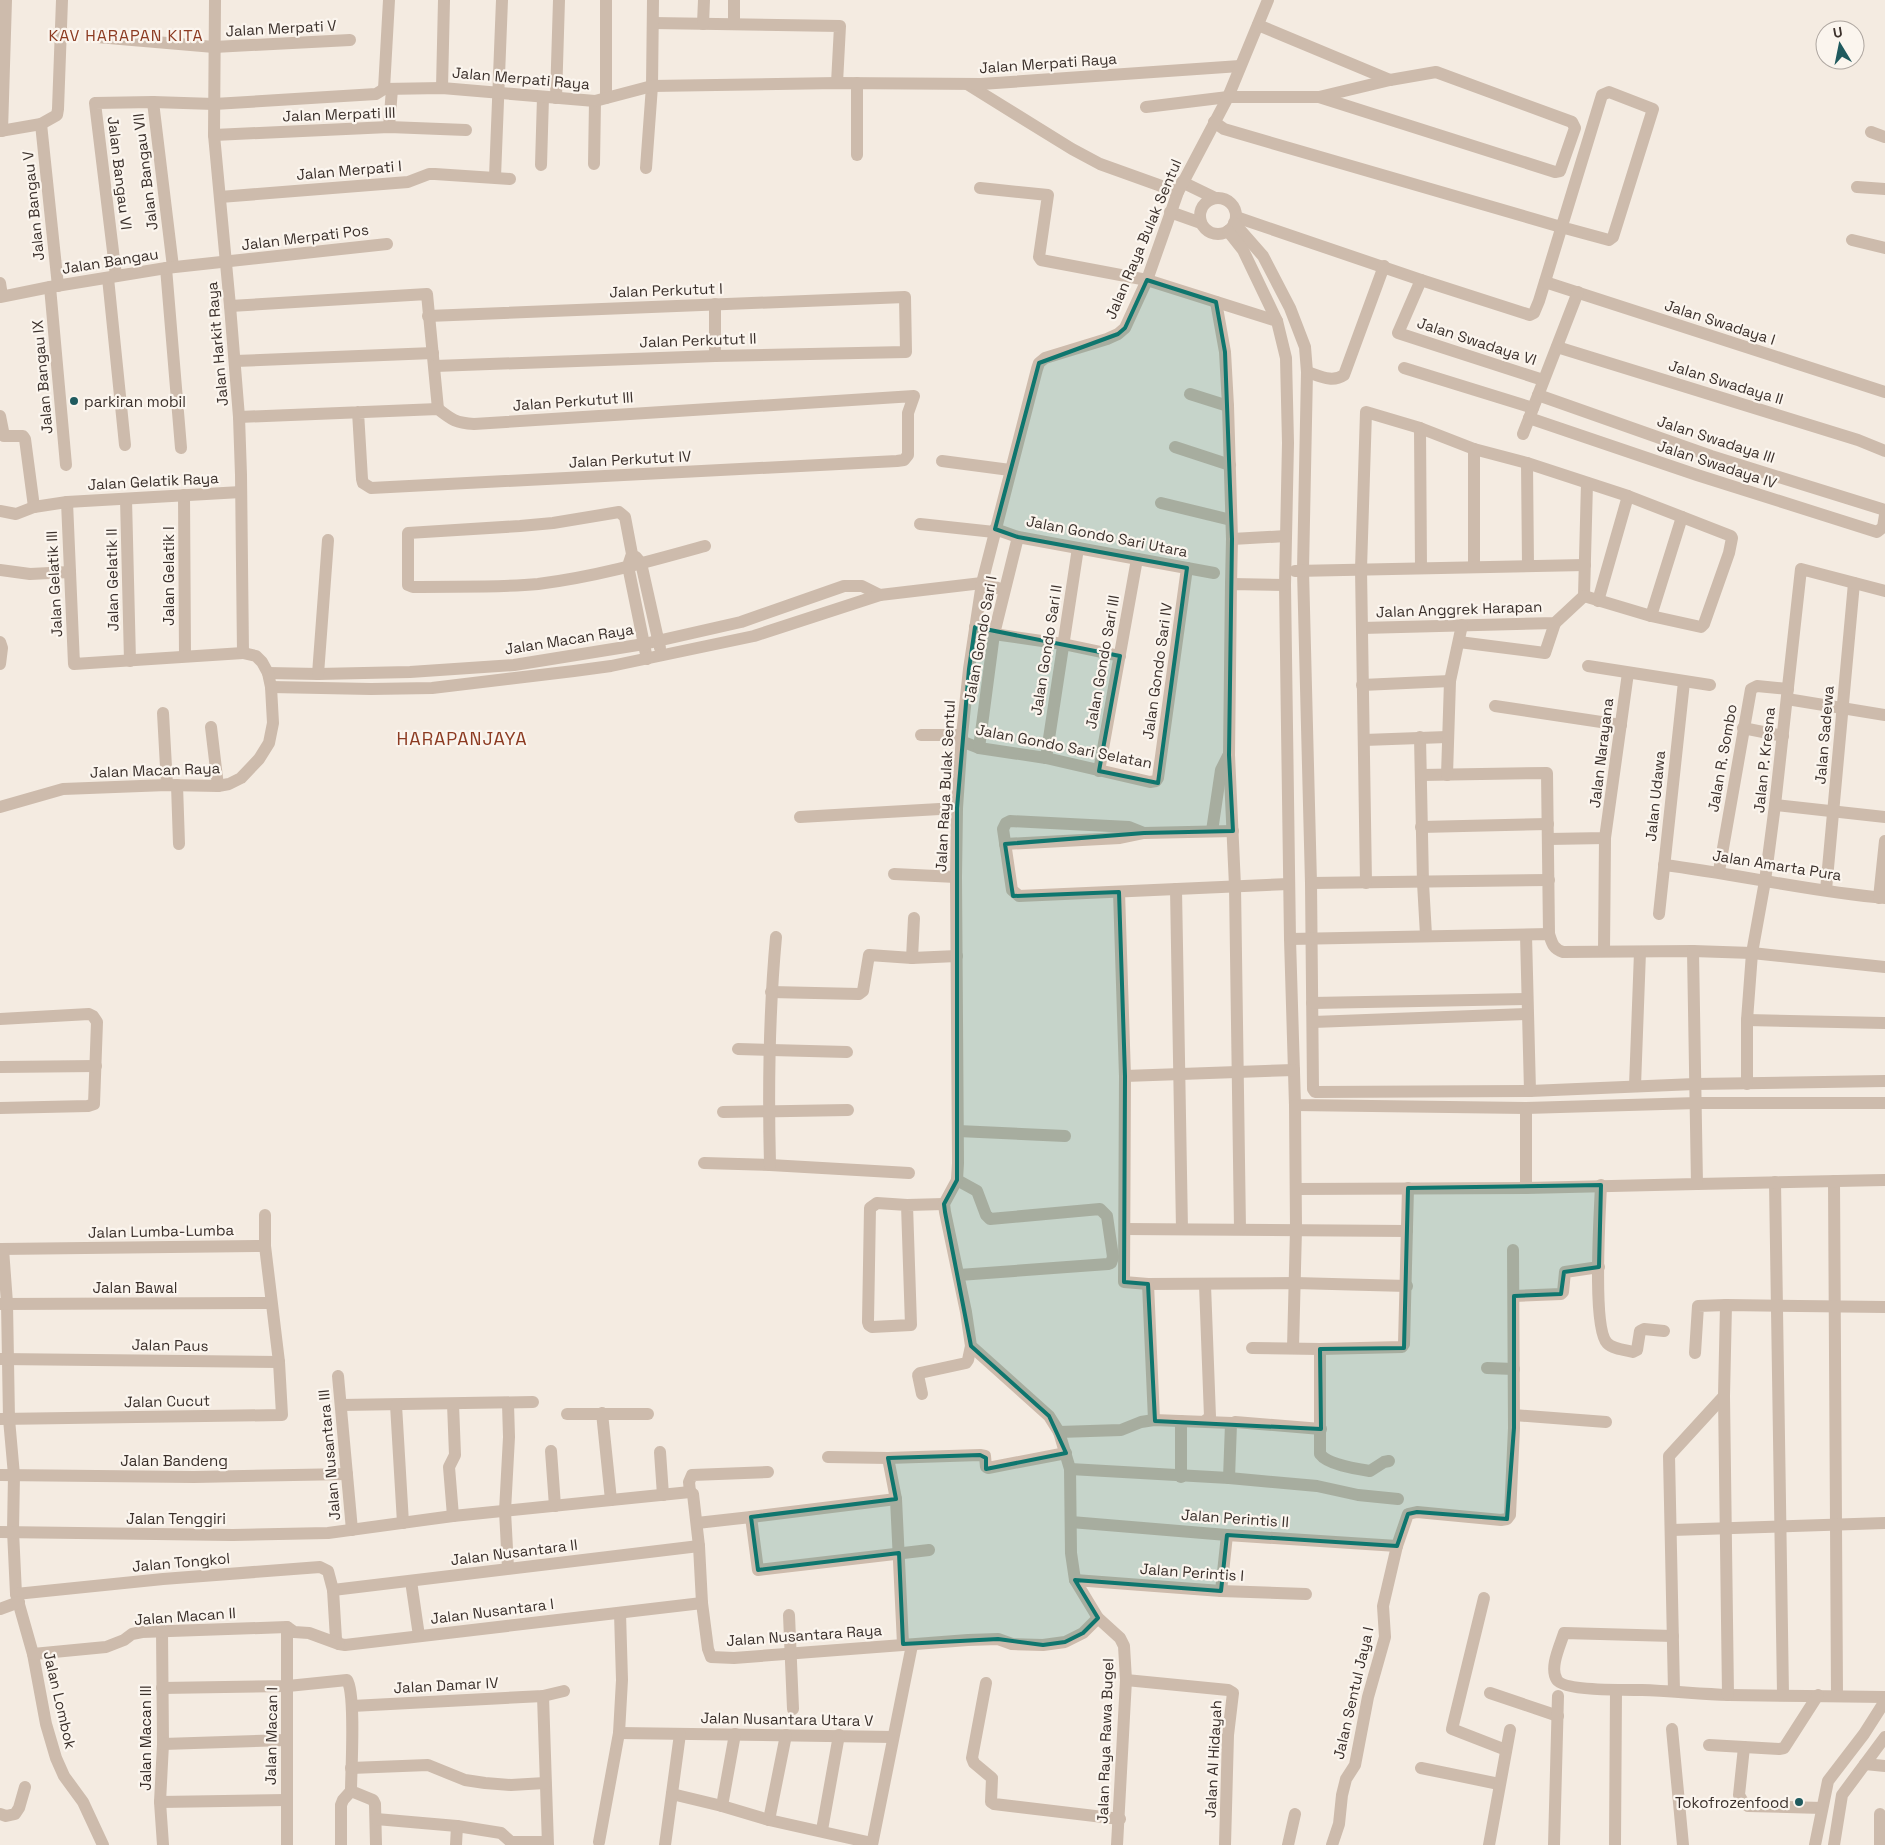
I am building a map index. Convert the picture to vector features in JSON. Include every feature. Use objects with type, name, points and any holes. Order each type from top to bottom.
[{"type":"street","points":[[6,0],[1,131],[41,124],[57,115],[62,0]]},
{"type":"street","name":"Jalan Harkit Raya","points":[[215,0],[214,135],[239,417],[243,653]]},
{"type":"street","points":[[389,0],[389,127]]},
{"type":"street","points":[[442,88],[444,0]]},
{"type":"street","points":[[495,177],[502,0]]},
{"type":"street","points":[[541,165],[550,98],[559,0]]},
{"type":"street","points":[[594,164],[606,0]]},
{"type":"street","points":[[646,168],[652,86],[653,0]]},
{"type":"street","points":[[703,24],[704,0]]},
{"type":"street","points":[[734,0],[734,24]]},
{"type":"street","name":"Jalan Raya Bulak Sentul","points":[[944,1204],[957,1180],[956,877],[957,808],[962,738],[974,628],[982,583],[1010,470],[1040,363],[1045,358],[1118,334],[1125,328],[1147,280],[1180,187],[1228,97],[1268,0]]},
{"type":"street","points":[[653,23],[840,26],[837,83]]},
{"type":"street","points":[[1258,25],[1390,80]]},
{"type":"street","name":"Jalan Merpati V","points":[[97,37],[214,47],[350,40]]},
{"type":"street","name":"Jalan Merpati Raya","points":[[94,104],[153,102],[214,104],[376,94],[388,89],[442,88],[550,98],[600,99],[652,86],[837,83],[973,84],[1240,66]]},
{"type":"street","points":[[1146,107],[1228,97],[1319,97],[1390,80],[1439,73],[1572,122],[1575,128],[1560,171],[1555,172],[1319,97]]},
{"type":"street","points":[[857,83],[857,155]]},
{"type":"street","points":[[973,84],[1072,149],[1100,164],[1215,198],[1223,198],[1230,203],[1234,209],[1233,224],[1243,250],[1277,321],[1286,358],[1288,443],[1285,579],[1296,1189],[1293,1348]]},
{"type":"street","points":[[1214,122],[1224,129],[1562,227],[1605,240],[1613,237],[1653,113],[1652,108],[1609,92],[1602,95],[1562,227],[1545,282],[1534,313],[1528,315],[1384,266],[1233,224]]},
{"type":"street","name":"Jalan Bangau VII","points":[[153,102],[170,268],[182,448]]},
{"type":"street","name":"Jalan Bangau VI","points":[[94,104],[112,277],[125,445]]},
{"type":"street","name":"Jalan Bangau V","points":[[41,124],[54,286]]},
{"type":"street","name":"Jalan Merpati III","points":[[214,135],[389,127],[466,130]]},
{"type":"street","points":[[1871,132],[1885,137]]},
{"type":"street","name":"Jalan Merpati I","points":[[220,197],[408,182],[429,174],[510,179]]},
{"type":"street","points":[[1857,187],[1885,189]]},
{"type":"street","points":[[980,188],[1048,195],[1039,257],[1041,260],[1147,280],[1277,321]]},
{"type":"street","points":[[1215,198],[1207,201],[1199,215],[1205,230],[1212,234],[1221,234],[1233,224]]},
{"type":"street","points":[[1170,212],[1201,223]]},
{"type":"street","points":[[1233,224],[1263,256],[1290,308],[1304,347],[1307,372],[1307,442],[1302,570],[1315,1092],[1530,1091],[1696,1084],[1885,1082]]},
{"type":"street","points":[[1852,240],[1885,248]]},
{"type":"street","name":"Jalan Merpati Pos","points":[[226,262],[387,244]]},
{"type":"street","name":"Jalan Bangau","points":[[1,296],[170,268],[226,262]]},
{"type":"street","points":[[1307,372],[1327,379],[1335,379],[1344,375],[1384,266]]},
{"type":"street","name":"Jalan Swadaya VI","points":[[1421,280],[1398,333],[1543,380]]},
{"type":"street","name":"Jalan Swadaya I","points":[[1545,282],[1885,392]]},
{"type":"street","points":[[0,283],[1,296]]},
{"type":"street","name":"Jalan Bangau IX","points":[[54,286],[66,465]]},
{"type":"street","points":[[1522,434],[1578,292]]},
{"type":"street","points":[[230,306],[425,293],[428,295],[428,316],[435,366],[438,409],[239,417]]},
{"type":"street","name":"Jalan Perkutut I","points":[[428,316],[905,297]]},
{"type":"street","name":"Jalan Perkutut II","points":[[435,366],[715,356],[906,352],[905,297]]},
{"type":"street","points":[[1216,302],[1225,352],[1232,539],[1229,755],[1233,831],[1240,1229]]},
{"type":"street","points":[[715,304],[715,356]]},
{"type":"street","name":"Jalan Swadaya II","points":[[1557,347],[1849,437],[1885,451]]},
{"type":"street","points":[[235,361],[433,353]]},
{"type":"street","points":[[1404,368],[1531,413]]},
{"type":"street","points":[[1190,394],[1228,406]]},
{"type":"street","name":"Jalan Swadaya III","points":[[1538,395],[1711,456],[1885,510]]},
{"type":"street","name":"Jalan Perkutut III","points":[[438,409],[452,420],[460,423],[474,424],[914,396]]},
{"type":"street","name":"Jalan Perkutut IV","points":[[358,412],[362,479],[363,483],[371,488],[904,460],[908,454],[908,413],[914,396]]},
{"type":"street","points":[[1366,883],[1361,569],[1366,412],[1628,496],[1731,536],[1732,541],[1729,553],[1703,626],[1699,628],[1651,616],[1584,596],[1587,483]]},
{"type":"street","name":"Jalan Swadaya IV","points":[[1531,413],[1877,532],[1883,527],[1885,514]]},
{"type":"street","points":[[0,416],[4,436],[22,436],[25,438],[34,507]]},
{"type":"street","points":[[1420,428],[1421,568]]},
{"type":"street","points":[[1288,443],[1307,442]]},
{"type":"street","points":[[1175,447],[1230,465]]},
{"type":"street","points":[[1474,448],[1474,567]]},
{"type":"street","points":[[942,461],[1010,470]]},
{"type":"street","points":[[1527,463],[1528,566]]},
{"type":"street","name":"Jalan Gelatik Raya","points":[[0,511],[20,514],[34,507],[66,502],[241,492]]},
{"type":"street","name":"Jalan Gelatik I","points":[[184,495],[185,656]]},
{"type":"street","points":[[1598,601],[1628,496]]},
{"type":"street","name":"Jalan Gelatik II","points":[[126,499],[130,661]]},
{"type":"street","name":"Jalan Gelatik III","points":[[66,502],[74,664],[130,661]]},
{"type":"street","points":[[1161,503],[1231,520]]},
{"type":"street","points":[[647,658],[630,560],[625,517],[622,513],[482,529],[409,532],[407,535],[408,582],[410,587],[539,584],[630,560],[642,563],[705,546]]},
{"type":"street","points":[[1651,616],[1682,517]]},
{"type":"street","name":"Jalan Gondo Sari Utara","points":[[920,524],[994,530],[1018,537],[1214,573]]},
{"type":"street","points":[[1232,539],[1286,536]]},
{"type":"street","name":"Jalan Gondo Sari I","points":[[979,748],[994,634],[1018,537]]},
{"type":"street","points":[[318,674],[328,540]]},
{"type":"street","name":"Jalan Gondo Sari II","points":[[1046,758],[1078,548]]},
{"type":"street","name":"Jalan Gondo Sari III","points":[[1099,771],[1137,559]]},
{"type":"street","points":[[642,563],[662,656]]},
{"type":"street","points":[[1231,584],[1285,579],[1302,570],[1585,565]]},
{"type":"street","name":"Jalan Gondo Sari IV","points":[[1158,778],[1188,568]]},
{"type":"street","name":"Jalan P. Kresna","points":[[1747,1084],[1747,1020],[1752,953],[1776,805],[1801,569],[1854,583]]},
{"type":"street","points":[[0,570],[30,574],[70,572]]},
{"type":"street","name":"Jalan Macan Raya","points":[[271,687],[432,688],[611,666],[773,630],[880,595],[982,583],[1004,590]]},
{"type":"street","points":[[1854,583],[1885,591]]},
{"type":"street","name":"Jalan Sadewa","points":[[1826,890],[1854,583]]},
{"type":"street","name":"Jalan Macan Raya","points":[[0,807],[63,789],[172,785],[218,786],[230,784],[242,778],[259,759],[269,743],[273,723],[271,687],[268,673],[410,672],[514,665],[644,644],[741,622],[844,586],[862,586],[880,595]]},
{"type":"street","name":"Jalan Anggrek Harapan","points":[[1362,628],[1555,622],[1584,596]]},
{"type":"street","points":[[1459,642],[1546,653],[1555,622]]},
{"type":"street","points":[[1446,775],[1450,681],[1462,625]]},
{"type":"street","points":[[974,628],[994,634],[1063,644],[1120,656]]},
{"type":"street","points":[[0,642],[2,648],[0,664]]},
{"type":"street","points":[[130,661],[243,653],[256,656],[268,673]]},
{"type":"street","points":[[514,665],[515,678]]},
{"type":"street","points":[[1588,666],[1710,685]]},
{"type":"street","name":"Jalan Narayana","points":[[1604,951],[1605,838],[1628,673]]},
{"type":"street","points":[[1362,685],[1450,681]]},
{"type":"street","name":"Jalan Udawa","points":[[1659,914],[1684,682]]},
{"type":"street","name":"Jalan R. Sombo","points":[[1718,872],[1751,689],[1753,687],[1787,694]]},
{"type":"street","points":[[1787,694],[1842,709],[1885,715]]},
{"type":"street","points":[[1495,706],[1621,725]]},
{"type":"street","points":[[163,713],[179,844]]},
{"type":"street","points":[[211,727],[218,786]]},
{"type":"street","points":[[1743,728],[1782,736]]},
{"type":"street","points":[[921,735],[962,738]]},
{"type":"street","points":[[1420,737],[1422,883],[1426,935]]},
{"type":"street","points":[[1364,740],[1447,737]]},
{"type":"street","name":"Jalan Gondo Sari Selatan","points":[[962,738],[979,748],[1046,758],[1150,782],[1156,781],[1158,778]]},
{"type":"street","points":[[1212,831],[1220,774],[1229,755]]},
{"type":"street","points":[[1421,775],[1547,773],[1550,880],[1549,934],[1552,944],[1557,950],[1563,952],[1692,951],[1752,953],[1885,967]]},
{"type":"street","points":[[1776,805],[1833,813],[1885,817]]},
{"type":"street","points":[[800,817],[957,808]]},
{"type":"street","points":[[1144,833],[1129,827],[1010,821],[1006,823],[1003,829],[1012,890],[1016,895],[1289,884]]},
{"type":"street","points":[[1421,827],[1548,824]]},
{"type":"street","points":[[1005,844],[1120,838],[1144,833],[1233,831]]},
{"type":"street","points":[[1549,839],[1605,838]]},
{"type":"street","points":[[1882,898],[1885,841]]},
{"type":"street","name":"Jalan Amarta Pura","points":[[1664,865],[1882,898]]},
{"type":"street","points":[[894,874],[956,877]]},
{"type":"street","points":[[1311,883],[1550,880]]},
{"type":"street","points":[[1176,889],[1182,1229]]},
{"type":"street","points":[[1119,892],[1125,1076],[1124,1282],[1205,1285],[1407,1286]]},
{"type":"street","points":[[912,958],[914,918]]},
{"type":"street","points":[[1290,939],[1549,934]]},
{"type":"street","points":[[1526,935],[1530,1091]]},
{"type":"street","points":[[770,1165],[768,1111],[771,992],[776,937]]},
{"type":"street","points":[[1692,951],[1697,1104],[1697,1184]]},
{"type":"street","points":[[1635,1086],[1640,952]]},
{"type":"street","points":[[771,992],[859,994],[863,991],[869,955],[912,958],[957,956]]},
{"type":"street","points":[[1312,1003],[1527,999]]},
{"type":"street","points":[[0,1019],[89,1014],[97,1022],[95,1101],[88,1106],[0,1108]]},
{"type":"street","points":[[1312,1022],[1527,1014]]},
{"type":"street","points":[[1747,1020],[1885,1023]]},
{"type":"street","points":[[738,1049],[847,1052]]},
{"type":"street","points":[[0,1067],[96,1066]]},
{"type":"street","points":[[1125,1076],[1294,1070]]},
{"type":"street","points":[[1295,1105],[1526,1108],[1697,1104],[1885,1103]]},
{"type":"street","points":[[1526,1108],[1526,1188]]},
{"type":"street","points":[[723,1112],[848,1110]]},
{"type":"street","points":[[958,1131],[1066,1136]]},
{"type":"street","points":[[704,1164],[770,1165],[909,1173]]},
{"type":"street","points":[[957,1180],[977,1191],[986,1215],[990,1219],[1100,1209],[1107,1216],[1113,1257],[1112,1261],[1108,1264],[959,1275]]},
{"type":"street","points":[[1296,1189],[1526,1188],[1885,1180]]},
{"type":"street","points":[[1834,1181],[1837,1696]]},
{"type":"street","points":[[1775,1182],[1783,1694]]},
{"type":"street","points":[[1601,1185],[1599,1267],[1601,1316],[1607,1343],[1635,1352],[1640,1331],[1644,1329],[1664,1331]]},
{"type":"street","points":[[1252,1348],[1402,1347],[1404,1344],[1407,1286],[1408,1188]]},
{"type":"street","points":[[907,1205],[911,1325],[872,1327],[869,1325],[870,1208],[877,1203],[907,1205],[944,1204],[971,1346],[966,1363],[920,1372],[918,1375],[922,1394]]},
{"type":"street","points":[[265,1215],[265,1246],[279,1362]]},
{"type":"street","points":[[1125,1229],[1407,1231]]},
{"type":"street","name":"Jalan Lumba-Lumba","points":[[1,1249],[265,1246]]},
{"type":"street","name":"Jalan Lombok","points":[[1,1249],[5,1419],[14,1475],[13,1531],[17,1598],[33,1654],[46,1724],[56,1758],[64,1776],[83,1802],[103,1845]]},
{"type":"street","points":[[1513,1250],[1514,1415],[1606,1422]]},
{"type":"street","points":[[1514,1296],[1561,1294],[1563,1292],[1565,1272],[1599,1267]]},
{"type":"street","points":[[1148,1284],[1154,1420]]},
{"type":"street","points":[[1205,1285],[1210,1417],[1205,1421]]},
{"type":"street","name":"Jalan Bawal","points":[[3,1304],[271,1303]]},
{"type":"street","points":[[1726,1305],[1724,1396],[1728,1695]]},
{"type":"street","points":[[1695,1353],[1698,1306],[1885,1307]]},
{"type":"street","points":[[971,1346],[1049,1416],[1059,1432],[1070,1469],[1072,1569],[1075,1580],[1098,1618]]},
{"type":"street","points":[[1320,1349],[1320,1454],[1325,1460],[1370,1471],[1389,1461]]},
{"type":"street","name":"Jalan Paus","points":[[4,1359],[279,1362]]},
{"type":"street","name":"Jalan Cucut","points":[[5,1419],[280,1416],[283,1413],[279,1362]]},
{"type":"street","points":[[1487,1368],[1514,1369]]},
{"type":"street","name":"Jalan Nusantara III","points":[[338,1376],[352,1530]]},
{"type":"street","points":[[1674,1691],[1669,1456],[1724,1396]]},
{"type":"street","points":[[341,1405],[508,1404],[532,1402]]},
{"type":"street","points":[[453,1404],[455,1455],[449,1468],[453,1516]]},
{"type":"street","points":[[508,1404],[509,1436],[505,1511],[508,1568]]},
{"type":"street","points":[[396,1405],[403,1522]]},
{"type":"street","points":[[602,1413],[611,1500]]},
{"type":"street","points":[[567,1414],[648,1414]]},
{"type":"street","name":"Jalan Sentul Jaya I","points":[[1332,1845],[1339,1824],[1346,1779],[1354,1765],[1368,1698],[1384,1638],[1383,1606],[1397,1546],[1408,1514],[1417,1512],[1507,1519],[1510,1515],[1514,1415]]},
{"type":"street","points":[[1059,1432],[1121,1430],[1141,1422],[1154,1420],[1235,1422],[1320,1429]]},
{"type":"street","points":[[1181,1421],[1181,1477]]},
{"type":"street","points":[[1229,1478],[1230,1427],[1232,1423]]},
{"type":"street","points":[[551,1451],[555,1506]]},
{"type":"street","points":[[660,1452],[663,1495]]},
{"type":"street","points":[[828,1457],[888,1458],[980,1455],[985,1456],[986,1467],[988,1468],[1066,1453]]},
{"type":"street","points":[[672,1794],[769,1820],[822,1830],[872,1844],[903,1693],[907,1644],[896,1499],[888,1458]]},
{"type":"street","points":[[1070,1469],[1181,1477],[1229,1478],[1317,1486],[1358,1495],[1398,1498]]},
{"type":"street","points":[[352,1530],[453,1516],[690,1492],[689,1482],[692,1475],[768,1472]]},
{"type":"street","name":"Jalan Bandeng","points":[[0,1474],[194,1477],[347,1474]]},
{"type":"street","name":"Jalan Nusantara Raya","points":[[690,1492],[694,1498],[700,1546],[702,1603],[708,1649],[712,1657],[734,1658],[907,1644],[998,1639],[1012,1644],[1044,1645],[1065,1642],[1083,1634],[1098,1618]]},
{"type":"street","points":[[697,1523],[896,1499]]},
{"type":"street","points":[[752,1517],[758,1570],[930,1550]]},
{"type":"street","name":"Jalan Perintis II","points":[[1071,1522],[1227,1535],[1397,1546]]},
{"type":"street","points":[[1672,1530],[1885,1523]]},
{"type":"street","name":"Jalan Tenggiri","points":[[0,1532],[233,1535],[328,1533],[352,1530]]},
{"type":"street","points":[[1221,1591],[1227,1535]]},
{"type":"street","name":"Jalan Nusantara II","points":[[333,1590],[700,1546]]},
{"type":"street","name":"Jalan Tongkol","points":[[17,1598],[163,1579],[320,1567],[328,1571],[333,1590]]},
{"type":"street","points":[[411,1580],[419,1636]]},
{"type":"street","name":"Jalan Perintis I","points":[[1075,1580],[1221,1591],[1306,1594]]},
{"type":"street","points":[[333,1590],[336,1640],[339,1644]]},
{"type":"street","points":[[0,1609],[17,1598]]},
{"type":"street","points":[[1484,1598],[1452,1729],[1506,1750]]},
{"type":"street","name":"Jalan Nusantara I","points":[[339,1644],[345,1645],[702,1603]]},
{"type":"street","points":[[599,1842],[619,1733],[622,1680],[620,1613]]},
{"type":"street","points":[[789,1615],[793,1709]]},
{"type":"street","name":"Jalan Raya Rawa Bugel","points":[[1098,1618],[1120,1638],[1124,1646],[1126,1680],[1120,1819],[1117,1845]]},
{"type":"street","name":"Jalan Macan II","points":[[33,1654],[106,1647],[124,1640],[132,1634],[286,1626],[294,1632],[309,1633],[339,1644]]},
{"type":"street","name":"Jalan Macan I","points":[[286,1626],[288,1686],[286,1845]]},
{"type":"street","name":"Jalan Macan III","points":[[162,1631],[160,1802],[163,1845]]},
{"type":"street","points":[[1673,1636],[1564,1633],[1554,1671],[1557,1681],[1564,1686],[1616,1690],[1674,1691],[1728,1695],[1818,1695],[1885,1699],[1864,1734],[1828,1781],[1815,1845]]},
{"type":"street","points":[[162,1688],[288,1686],[347,1680],[352,1706],[351,1791],[341,1805],[341,1845]]},
{"type":"street","name":"Jalan Al Hidayah","points":[[1126,1680],[1228,1690],[1232,1693],[1228,1735],[1225,1845]]},
{"type":"street","points":[[986,1683],[972,1758],[974,1764],[992,1778],[992,1802],[994,1804],[1019,1808],[1120,1819]]},
{"type":"street","points":[[1615,1845],[1616,1690]]},
{"type":"street","name":"Jalan Damar IV","points":[[352,1706],[543,1696],[564,1691]]},
{"type":"street","points":[[1490,1693],[1558,1716]]},
{"type":"street","points":[[1709,1745],[1784,1748],[1818,1695]]},
{"type":"street","points":[[376,1819],[457,1826],[501,1833],[511,1843],[548,1844],[543,1696]]},
{"type":"street","points":[[1554,1845],[1558,1696]]},
{"type":"street","points":[[1672,1729],[1683,1845]]},
{"type":"street","points":[[1489,1845],[1510,1730]]},
{"type":"street","name":"Jalan Nusantara Utara V","points":[[619,1733],[893,1737]]},
{"type":"street","name":"Jalan Nusantara Utara V","points":[[665,1845],[680,1734]]},
{"type":"street","points":[[722,1806],[734,1734]]},
{"type":"street","points":[[769,1820],[786,1735]]},
{"type":"street","points":[[822,1830],[839,1735]]},
{"type":"street","points":[[1834,1845],[1842,1795],[1885,1737]]},
{"type":"street","points":[[162,1744],[287,1740]]},
{"type":"street","points":[[1744,1747],[1739,1795],[1748,1806],[1822,1808]]},
{"type":"street","points":[[1865,1764],[1885,1766]]},
{"type":"street","points":[[351,1768],[428,1765],[464,1780],[511,1785],[545,1783]]},
{"type":"street","points":[[1421,1768],[1499,1784]]},
{"type":"street","points":[[0,1814],[6,1816],[15,1814],[19,1808],[25,1787]]},
{"type":"street","points":[[351,1791],[372,1800],[375,1804],[376,1845]]},
{"type":"street","points":[[160,1802],[286,1800]]},
{"type":"street","points":[[1288,1845],[1295,1814]]},
{"type":"street","points":[[1880,1814],[1880,1845]]},
{"type":"street","points":[[456,1845],[457,1826]]},
{"type":"highlighted area","points":[[1147,280],[1216,302],[1225,352],[1232,539],[1229,755],[1233,831],[1144,833],[1005,844],[1013,896],[1119,892],[1125,1076],[1124,1282],[1148,1284],[1155,1421],[1321,1429],[1320,1349],[1404,1348],[1408,1188],[1601,1185],[1599,1267],[1564,1272],[1561,1294],[1514,1296],[1514,1428],[1507,1519],[1417,1512],[1408,1514],[1397,1546],[1227,1535],[1221,1591],[1075,1580],[1098,1618],[1083,1633],[1065,1642],[1043,1645],[998,1639],[903,1644],[899,1553],[758,1570],[751,1517],[896,1499],[888,1458],[980,1455],[986,1458],[986,1469],[1066,1453],[1049,1416],[971,1346],[944,1204],[957,1180],[957,808],[969,669],[975,627],[1120,656],[1099,771],[1158,783],[1187,568],[1018,537],[995,529],[1039,363],[1118,334],[1125,328]]},
{"type":"place","name":"parkiran mobil","points":[[74,401]]},
{"type":"place","name":"Tokofrozenfood","points":[[1799,1802]]},
{"type":"district","name":"KAV HARAPAN KITA","points":[[126,35]]},
{"type":"district","name":"HARAPANJAYA","points":[[462,738]]}]
